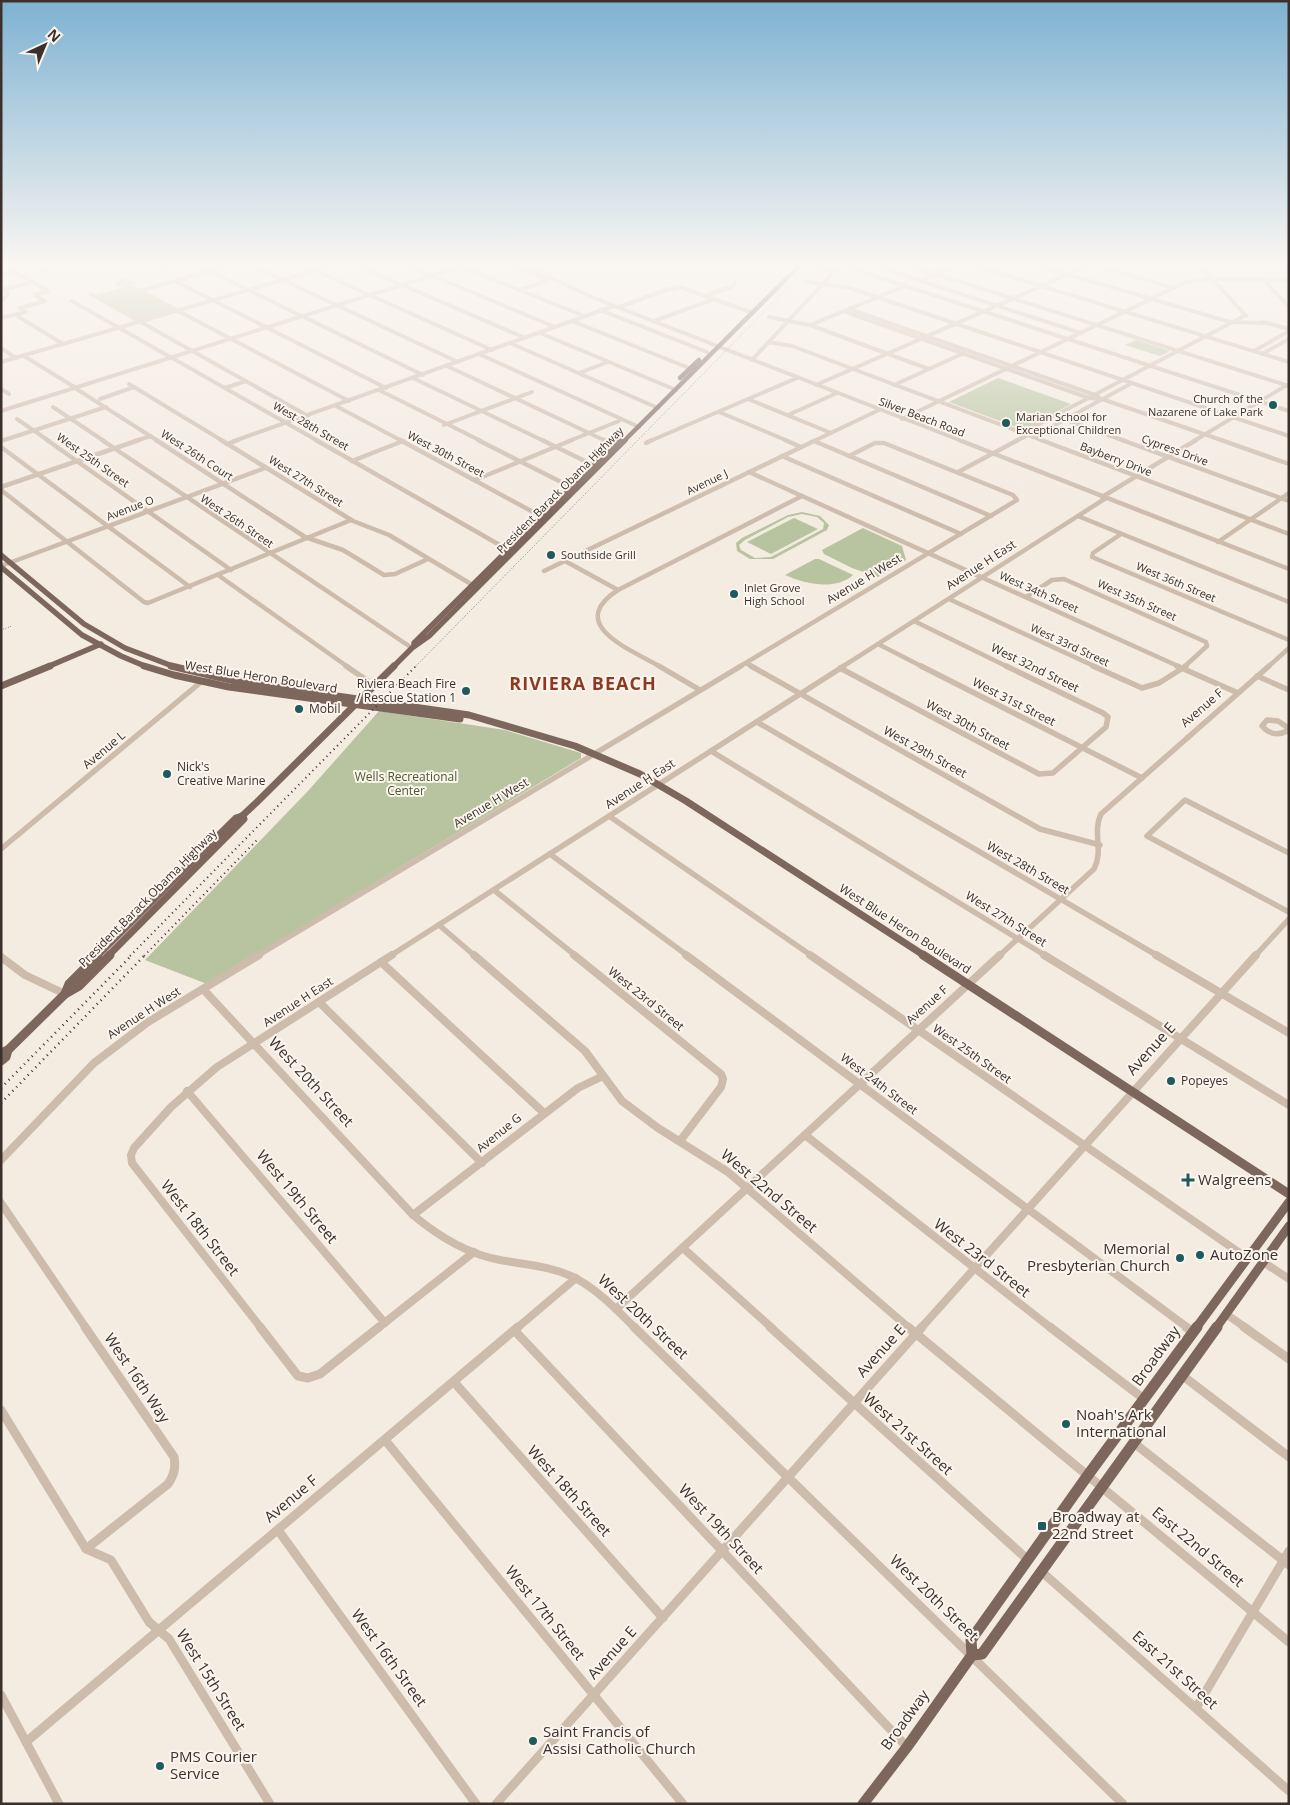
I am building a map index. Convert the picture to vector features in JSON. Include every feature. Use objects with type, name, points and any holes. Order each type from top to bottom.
[{"type":"main road","name":"President Barack Obama Highway","points":[[693,370],[711,349]]},
{"type":"main road","name":"President Barack Obama Highway","points":[[1,1061],[6,1057],[5,1051],[65,994],[79,986],[199,866],[244,819],[242,816],[413,647],[429,636],[474,586],[713,349]]},
{"type":"main road","name":"West Blue Heron Boulevard","points":[[1,555],[74,616],[107,639],[156,661],[224,679],[490,722],[554,739],[595,753],[659,784],[1289,1194]]},
{"type":"main road","name":"West Blue Heron Boulevard","points":[[1,567],[66,622],[97,644],[149,667],[201,682],[358,702]]},
{"type":"main road","points":[[1,686],[107,639]]},
{"type":"main road","points":[[1,681],[97,644]]},
{"type":"main road","name":"Broadway","points":[[862,1804],[907,1747],[972,1655],[971,1640],[1027,1559],[1289,1202]]},
{"type":"main road","name":"Broadway","points":[[972,1655],[982,1654],[1289,1226]]},
{"type":"street","points":[[3,349],[16,358]]},
{"type":"street","points":[[1,362],[47,349]]},
{"type":"street","name":"West 28th Street","points":[[157,349],[511,551]]},
{"type":"street","points":[[251,349],[349,401]]},
{"type":"street","points":[[310,349],[386,388]]},
{"type":"street","points":[[370,349],[423,375]]},
{"type":"street","points":[[431,349],[458,362]]},
{"type":"street","points":[[524,349],[656,407]]},
{"type":"street","points":[[578,349],[673,389]]},
{"type":"street","points":[[642,349],[693,370]]},
{"type":"street","points":[[700,349],[707,352]]},
{"type":"street","name":"Silver Beach Road","points":[[724,349],[1289,569]]},
{"type":"street","points":[[752,360],[762,349]]},
{"type":"street","name":"Bayberry Drive","points":[[800,349],[1289,534]]},
{"type":"street","points":[[878,349],[929,368]]},
{"type":"street","points":[[816,385],[897,349]]},
{"type":"street","points":[[951,349],[1089,398],[1102,399],[1289,464]]},
{"type":"street","points":[[1033,349],[1289,436]]},
{"type":"street","points":[[902,419],[1047,349]]},
{"type":"street","points":[[1099,349],[1289,411]]},
{"type":"street","points":[[1248,349],[1289,362]]},
{"type":"street","points":[[1262,354],[1271,349]]},
{"type":"street","points":[[1,411],[190,350],[308,416]]},
{"type":"street","points":[[228,444],[492,350]]},
{"type":"street","points":[[894,385],[969,350],[1095,394],[1102,399]]},
{"type":"street","points":[[1022,433],[1178,350],[1288,385]]},
{"type":"street","points":[[479,354],[637,426]]},
{"type":"street","name":"West 26th Court","points":[[24,356],[308,538],[343,550],[384,575],[395,574],[428,559]]},
{"type":"street","points":[[579,373],[608,362]]},
{"type":"street","points":[[447,366],[616,446]]},
{"type":"street","points":[[413,378],[595,467]]},
{"type":"street","points":[[646,443],[798,378]]},
{"type":"street","points":[[224,388],[246,381]]},
{"type":"street","points":[[958,472],[992,453],[1065,419],[1132,383]]},
{"type":"street","name":"West 27th Street","points":[[129,384],[351,520],[390,535],[474,586]]},
{"type":"street","name":"Avenue H East","points":[[187,1091],[211,1072],[254,1044],[982,578],[1136,476],[1288,385]]},
{"type":"street","points":[[100,398],[134,387]]},
{"type":"street","points":[[1,389],[9,394]]},
{"type":"street","points":[[379,390],[444,425],[573,489]]},
{"type":"street","points":[[444,425],[532,392]]},
{"type":"street","points":[[788,415],[837,393]]},
{"type":"street","points":[[748,399],[831,433]]},
{"type":"street","name":"West 30th Street","points":[[336,406],[544,518]]},
{"type":"street","name":"West 26th Street","points":[[52,407],[270,554],[413,647]]},
{"type":"street","points":[[1,440],[105,407]]},
{"type":"street","name":"Avenue J","points":[[544,571],[879,410]]},
{"type":"street","points":[[718,412],[801,447]]},
{"type":"street","name":"Cypress Drive","points":[[1055,416],[1289,501]]},
{"type":"street","name":"West 25th Street","points":[[17,419],[231,570]]},
{"type":"street","points":[[475,480],[618,421]]},
{"type":"street","points":[[1,489],[150,436]]},
{"type":"street","points":[[352,461],[403,441]]},
{"type":"street","points":[[814,441],[991,516]]},
{"type":"street","points":[[849,456],[875,443],[884,443],[1017,498]]},
{"type":"street","points":[[1,447],[190,587]]},
{"type":"street","points":[[782,456],[961,534]]},
{"type":"street","name":"Avenue O","points":[[1,567],[265,468]]},
{"type":"street","name":"West 34th Street","points":[[749,472],[1238,693]]},
{"type":"street","points":[[1,489],[144,602],[148,603],[351,520]]},
{"type":"street","points":[[1218,542],[1289,493]]},
{"type":"street","points":[[700,690],[616,641],[602,630],[597,618],[598,609],[605,598],[618,590],[802,496]]},
{"type":"street","name":"Avenue H West","points":[[1,1160],[78,1078],[100,1058],[148,1022],[991,516],[1017,498]]},
{"type":"street","points":[[1078,516],[1289,602]]},
{"type":"street","name":"West 36th Street","points":[[1121,534],[1093,553],[1092,556],[1289,640]]},
{"type":"street","points":[[565,560],[618,590]]},
{"type":"street","points":[[218,575],[375,686]]},
{"type":"street","name":"West 35th Street","points":[[1026,598],[1052,580],[1064,579],[1206,642],[1206,648],[1182,668]]},
{"type":"street","name":"West 33rd Street","points":[[949,599],[1138,687],[1146,688],[1158,684],[1182,668]]},
{"type":"street","name":"West 32nd Street","points":[[914,621],[1106,715],[1108,721],[1102,731],[1083,748]]},
{"type":"street","name":"West 31st Street","points":[[878,644],[1142,778]]},
{"type":"street","name":"Avenue F","points":[[616,1309],[1018,940],[1098,864],[1101,852],[1096,830],[1098,819],[1103,812],[1289,648]]},
{"type":"street","name":"West 29th Street","points":[[746,663],[1040,828],[1100,845]]},
{"type":"street","name":"West 30th Street","points":[[840,668],[1039,774],[1053,773],[1083,748]]},
{"type":"street","points":[[1257,676],[1289,690]]},
{"type":"street","points":[[201,682],[210,679],[224,679]]},
{"type":"street","name":"Avenue L","points":[[1,849],[201,682]]},
{"type":"street","name":"West 28th Street","points":[[757,722],[1289,1033]]},
{"type":"street","name":"West 27th Street","points":[[712,751],[1289,1105]]},
{"type":"street","points":[[1289,853],[1185,800],[1147,836],[1289,912]]},
{"type":"street","name":"West 25th Street","points":[[609,816],[1247,1258]]},
{"type":"street","name":"West 24th Street","points":[[550,854],[1193,1332]]},
{"type":"street","name":"West 23rd Street","points":[[494,890],[721,1074],[723,1079],[721,1087],[680,1141]]},
{"type":"street","name":"Avenue E","points":[[496,1804],[1084,1145],[1289,919]]},
{"type":"street","name":"West 22nd Street","points":[[439,925],[585,1051],[622,1100],[658,1128],[708,1158],[747,1188],[916,1334],[1088,1475]]},
{"type":"street","points":[[1,957],[25,975],[65,994]]},
{"type":"street","points":[[381,962],[544,1113]]},
{"type":"street","name":"West 20th Street","points":[[203,989],[413,1214],[440,1237],[498,1260],[555,1270],[576,1278],[616,1309],[1123,1804]]},
{"type":"street","points":[[320,1002],[482,1163]]},
{"type":"street","name":"Avenue G","points":[[413,1214],[578,1088],[603,1076]]},
{"type":"street","name":"West 19th Street","points":[[187,1091],[385,1323]]},
{"type":"street","name":"West 18th Street","points":[[187,1091],[134,1148],[131,1155],[132,1163],[294,1372],[298,1376],[308,1378],[320,1374],[385,1323]]},
{"type":"street","name":"West 23rd Street","points":[[805,1135],[974,1269],[1144,1399]]},
{"type":"street","name":"West 16th Way","points":[[1,1203],[174,1457],[176,1465],[175,1472],[168,1484],[86,1549]]},
{"type":"street","name":"West 21st Street","points":[[683,1248],[1027,1559]]},
{"type":"street","points":[[385,1323],[474,1252]]},
{"type":"street","points":[[1263,1262],[1289,1279]]},
{"type":"street","name":"Avenue F","points":[[26,1742],[160,1631],[576,1278]]},
{"type":"street","points":[[1226,1314],[1289,1359]]},
{"type":"street","name":"West 19th Street","points":[[515,1331],[907,1747]]},
{"type":"street","points":[[1183,1376],[1289,1457]]},
{"type":"street","name":"West 18th Street","points":[[454,1382],[663,1618]]},
{"type":"street","points":[[1,1410],[86,1549]]},
{"type":"street","name":"West 17th Street","points":[[385,1440],[683,1804]]},
{"type":"street","points":[[1134,1443],[1286,1562]]},
{"type":"street","name":"East 22nd Street","points":[[1088,1475],[1289,1642]]},
{"type":"street","name":"West 16th Street","points":[[278,1530],[476,1804]]},
{"type":"street","name":"West 15th Street","points":[[86,1549],[111,1560],[149,1622],[169,1638],[270,1804]]},
{"type":"street","points":[[1196,1708],[1253,1612],[1286,1562],[1289,1551]]},
{"type":"street","name":"East 21st Street","points":[[1042,1572],[1289,1791]]},
{"type":"street","points":[[1,1695],[58,1804]]},
{"type":"green space","points":[[1138,349],[1170,351],[1160,356]]},
{"type":"green space","points":[[998,378],[1071,404],[1024,430],[949,402]]},
{"type":"green space","points":[[802,512],[820,516],[829,525],[827,530],[773,559],[750,559],[737,551],[736,543],[742,538],[788,515]],"holes":[[[802,514],[817,517],[824,523],[823,529],[771,557],[755,558],[741,550],[739,545],[788,517]]]},
{"type":"green space","points":[[794,518],[818,529],[771,554],[747,542]]},
{"type":"green space","points":[[863,528],[902,546],[906,560],[878,577],[852,568],[824,554],[822,550]]},
{"type":"green space","points":[[815,559],[819,559],[853,575],[838,583],[820,584],[802,581],[785,575]]},
{"type":"green space","name":"Wells Recreational Center","points":[[379,711],[505,730],[581,753],[581,758],[207,984],[145,960],[308,791]]},
{"type":"railway","points":[[415,667],[727,349]]},
{"type":"railway","points":[[1,630],[12,626]]},
{"type":"railway","points":[[130,956],[416,666]]},
{"type":"railway","points":[[144,956],[257,840]]},
{"type":"railway","points":[[1,1088],[132,955]]},
{"type":"railway","points":[[1,1103],[145,955]]},
{"type":"place","name":"Church of the Nazarene of Lake Park","points":[[1273,405]]},
{"type":"place","name":"Marian School for Exceptional Children","points":[[1006,423]]},
{"type":"place","name":"Southside Grill","points":[[551,555]]},
{"type":"place","name":"Inlet Grove High School","points":[[734,594]]},
{"type":"place","name":"Riviera Beach Fire / Rescue Station 1","points":[[466,691]]},
{"type":"place","name":"Mobil","points":[[299,709]]},
{"type":"place","name":"Nick's Creative Marine","points":[[167,774]]},
{"type":"place","name":"Popeyes","points":[[1171,1081]]},
{"type":"place","name":"Walgreens","points":[[1188,1180]]},
{"type":"place","name":"AutoZone","points":[[1200,1255]]},
{"type":"place","name":"Memorial Presbyterian Church","points":[[1180,1258]]},
{"type":"place","name":"Noah's Ark International","points":[[1066,1424]]},
{"type":"place","name":"Broadway at 22nd Street","points":[[1042,1526]]},
{"type":"place","name":"Saint Francis of Assisi Catholic Church","points":[[533,1741]]},
{"type":"place","name":"PMS Courier Service","points":[[160,1766]]},
{"type":"district","name":"RIVIERA BEACH","points":[[583,684]]}]
